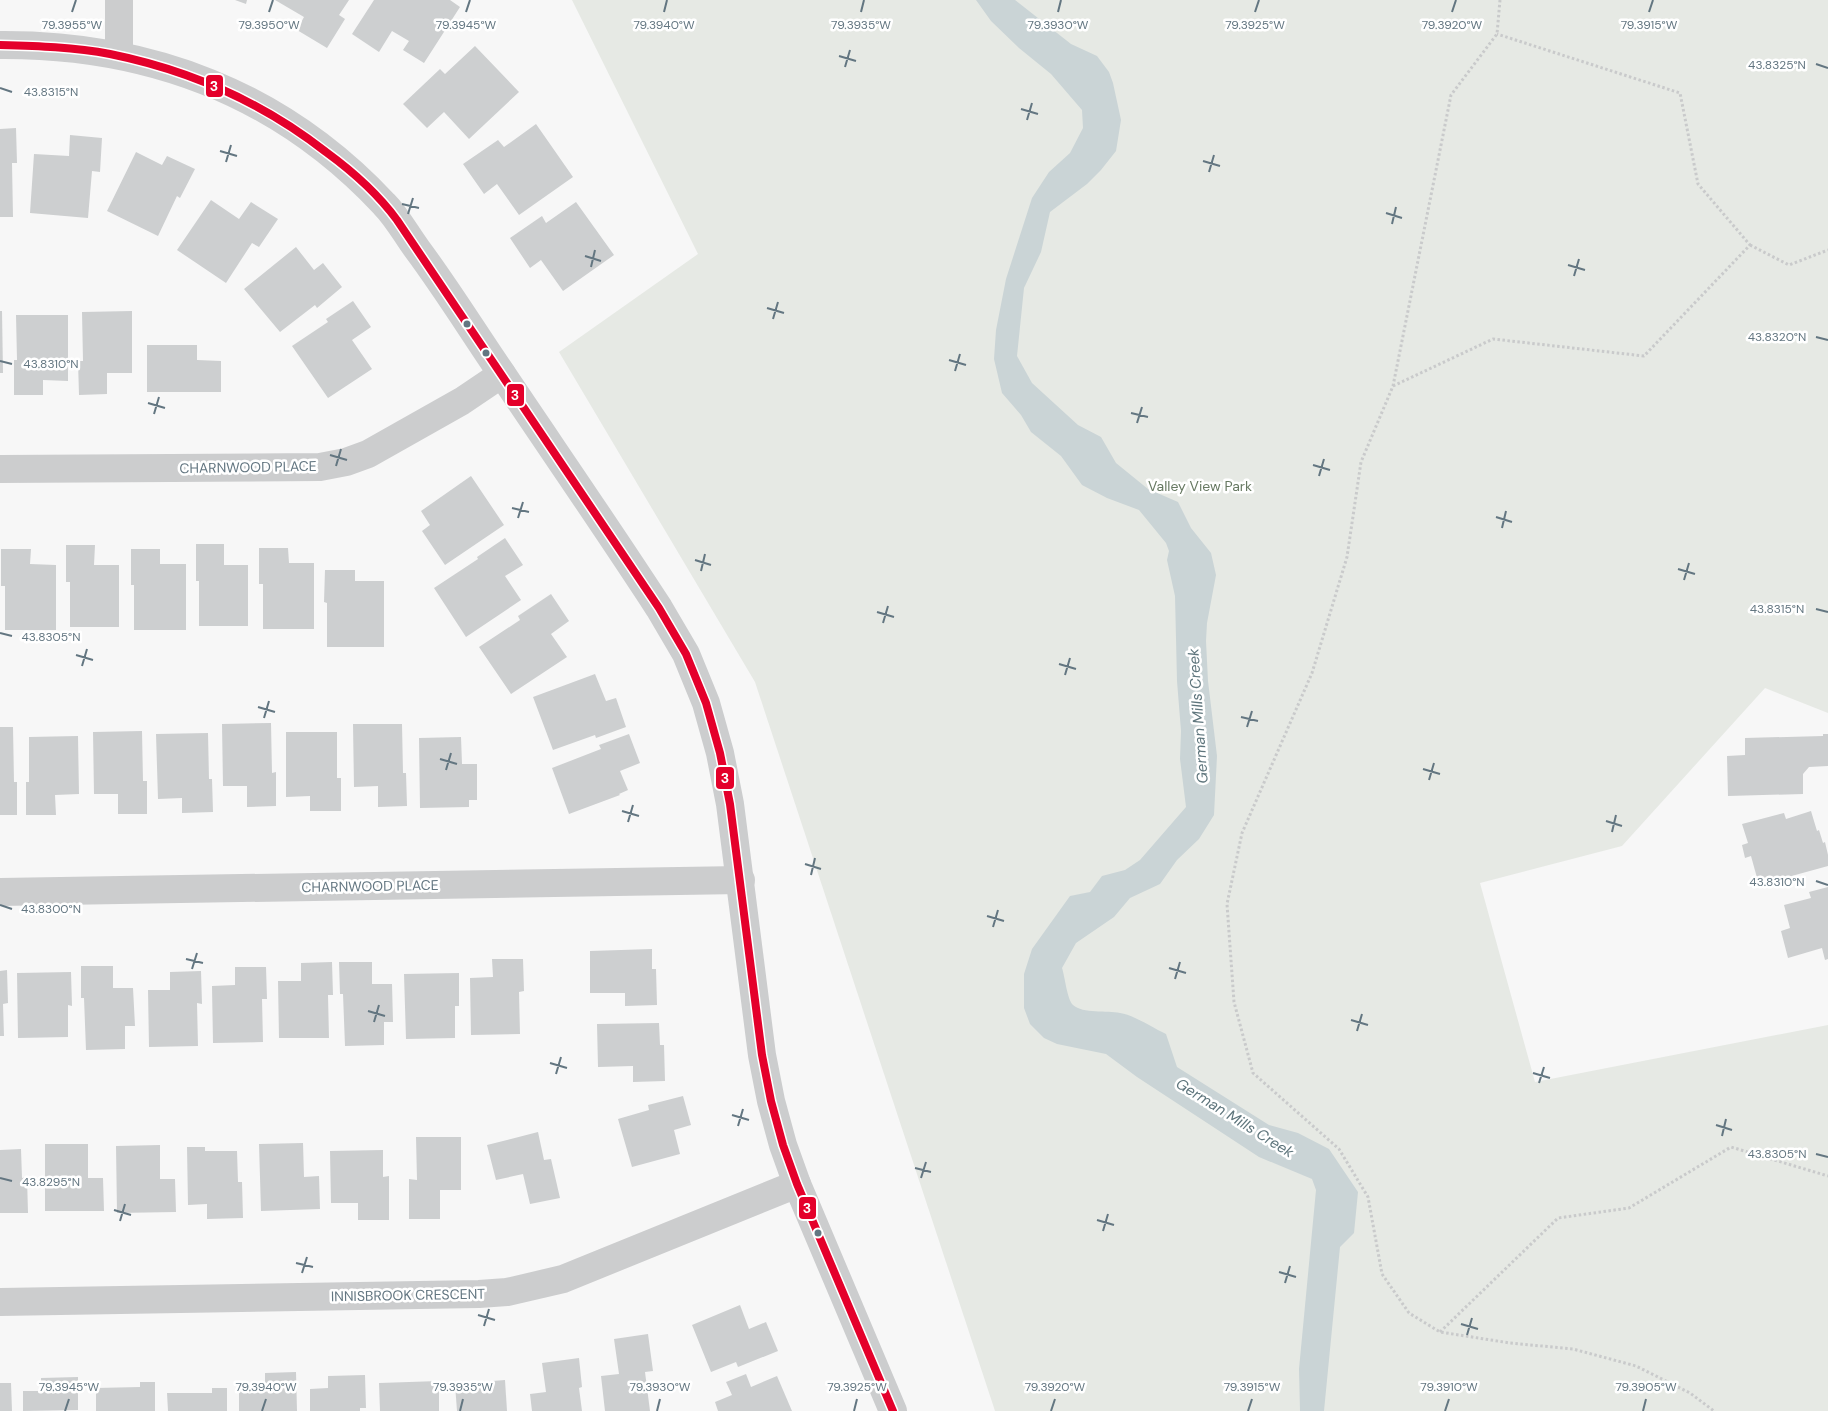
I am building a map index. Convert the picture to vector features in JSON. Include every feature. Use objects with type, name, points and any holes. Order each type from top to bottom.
[{"type":"street","points":[[119,0],[119,55]]},
{"type":"street","points":[[0,45],[86,49],[156,63],[227,90],[263,108],[296,128],[329,153],[386,205],[434,272],[659,608],[686,654],[706,703],[720,753],[730,804],[741,880],[762,1055],[771,1101],[783,1145],[797,1184],[892,1411]]},
{"type":"street","name":"CHARNWOOD PLACE","points":[[0,470],[320,467],[346,462],[368,454],[462,401],[502,374]]},
{"type":"street","name":"CHARNWOOD PLACE","points":[[0,892],[741,880]]},
{"type":"street","name":"INNISBROOK CRESCENT","points":[[0,1302],[507,1292],[563,1279],[797,1184]]},
{"type":"path","points":[[1500,0],[1497,34],[1451,95],[1393,386],[1361,462],[1347,557],[1312,673],[1242,833],[1227,904],[1234,1002],[1253,1073],[1339,1149],[1368,1197],[1382,1274],[1409,1313],[1440,1332],[1510,1343],[1573,1349],[1636,1366],[1690,1393],[1714,1411]]},
{"type":"path","points":[[1497,34],[1680,93],[1698,184],[1750,245],[1789,265],[1828,250]]},
{"type":"path","points":[[1393,386],[1493,339],[1644,356],[1750,245]]},
{"type":"path","points":[[1440,1332],[1558,1218],[1629,1208],[1731,1147],[1828,1176]]},
{"type":"green space","name":"Valley View Park","points":[[572,0],[1828,0],[1828,713],[1765,688],[1622,846],[1480,883],[1535,1082],[1828,1025],[1828,1411],[995,1411],[755,682],[559,352],[698,254]]},
{"type":"water","name":"German Mills Creek","points":[[976,0],[1015,0],[1071,44],[1097,56],[1109,72],[1121,120],[1116,151],[1087,184],[1050,212],[1041,252],[1024,288],[1017,356],[1032,383],[1078,425],[1101,437],[1116,463],[1148,489],[1178,502],[1191,528],[1211,553],[1216,575],[1207,623],[1206,641],[1208,681],[1217,756],[1214,815],[1199,839],[1177,860],[1160,884],[1130,898],[1114,917],[1076,943],[1062,968],[1068,993],[1071,1002],[1077,1008],[1125,1014],[1166,1034],[1177,1067],[1269,1125],[1298,1133],[1329,1149],[1358,1192],[1354,1233],[1340,1247],[1324,1411],[1300,1411],[1299,1369],[1316,1190],[1312,1179],[1259,1157],[1137,1077],[1106,1054],[1057,1044],[1044,1038],[1030,1024],[1024,1008],[1024,974],[1032,949],[1070,896],[1090,892],[1102,876],[1125,870],[1140,860],[1186,807],[1180,759],[1181,731],[1177,681],[1175,596],[1167,560],[1169,551],[1166,543],[1139,510],[1107,498],[1082,485],[1061,456],[1031,432],[1021,415],[1002,393],[994,359],[996,330],[1006,279],[1032,198],[1049,172],[1070,153],[1083,128],[1082,110],[1051,74],[1019,48],[991,21]]},
{"type":"building","points":[[235,0],[247,0],[246,4]]},
{"type":"building","points":[[275,0],[349,0],[339,15],[345,19],[327,48],[297,30],[304,17]]},
{"type":"building","points":[[374,0],[450,0],[460,7],[424,63],[403,50],[409,41],[392,31],[379,52],[352,34]]},
{"type":"building","points":[[475,46],[519,92],[469,139],[444,112],[427,128],[403,104],[440,69],[445,74]]},
{"type":"building","points":[[536,124],[573,177],[519,215],[497,184],[484,194],[463,164],[498,140],[504,147]]},
{"type":"building","points":[[16,128],[17,163],[12,163],[13,217],[0,217],[0,129]]},
{"type":"building","points":[[70,135],[102,138],[100,172],[92,171],[88,218],[30,213],[34,154],[69,156]]},
{"type":"building","points":[[136,152],[162,165],[167,156],[195,169],[180,198],[177,196],[158,236],[107,211]]},
{"type":"building","points":[[211,200],[239,219],[251,202],[278,219],[259,247],[252,243],[226,283],[177,250]]},
{"type":"building","points":[[576,202],[614,255],[563,291],[541,260],[530,268],[510,238],[542,216],[546,223]]},
{"type":"building","points":[[296,247],[314,270],[323,263],[342,287],[317,308],[315,305],[280,332],[244,289]]},
{"type":"building","points":[[353,301],[371,327],[352,340],[372,369],[328,398],[292,346],[328,322],[326,319]]},
{"type":"building","points":[[0,311],[2,311],[3,373],[0,373]]},
{"type":"building","points":[[132,311],[132,373],[107,373],[107,394],[79,395],[78,361],[83,361],[82,312]]},
{"type":"building","points":[[16,315],[68,315],[68,381],[43,380],[43,395],[14,395],[14,360],[17,360]]},
{"type":"building","points":[[147,345],[197,345],[197,360],[221,361],[221,392],[147,392]]},
{"type":"building","points":[[471,476],[504,525],[445,565],[422,531],[430,525],[421,511]]},
{"type":"building","points":[[505,538],[523,565],[505,576],[521,600],[466,637],[434,588],[478,559],[477,557]]},
{"type":"building","points":[[196,544],[224,544],[224,565],[248,565],[248,626],[199,626],[199,581],[196,581]]},
{"type":"building","points":[[66,545],[95,545],[94,565],[119,565],[119,627],[70,627],[70,582],[66,582]]},
{"type":"building","points":[[259,548],[288,548],[289,563],[314,563],[314,629],[263,629],[263,584],[259,584]]},
{"type":"building","points":[[1,549],[31,549],[30,564],[56,565],[56,630],[5,630],[5,586],[1,586]]},
{"type":"building","points":[[131,549],[160,549],[160,564],[186,564],[186,630],[134,630],[134,585],[131,585]]},
{"type":"building","points":[[325,570],[355,570],[355,581],[384,581],[384,647],[327,647],[327,603],[324,602]]},
{"type":"building","points":[[551,594],[569,621],[551,634],[567,657],[511,694],[479,647],[520,620],[518,616]]},
{"type":"building","points":[[595,674],[606,701],[616,698],[626,727],[596,738],[595,735],[553,750],[533,697]]},
{"type":"building","points":[[271,723],[272,773],[276,772],[276,806],[247,807],[247,786],[223,786],[222,724]]},
{"type":"building","points":[[353,724],[402,724],[403,773],[406,773],[407,806],[378,807],[378,786],[354,787]]},
{"type":"building","points":[[0,727],[13,727],[17,815],[0,815]]},
{"type":"building","points":[[142,731],[143,781],[147,781],[147,814],[118,814],[118,794],[94,794],[93,732]]},
{"type":"building","points":[[286,732],[337,732],[337,778],[341,778],[341,811],[310,811],[310,796],[286,797]]},
{"type":"building","points":[[208,733],[209,779],[212,779],[213,812],[182,813],[182,798],[158,799],[156,734]]},
{"type":"building","points":[[629,734],[640,763],[620,771],[628,790],[620,795],[569,814],[552,768],[601,749],[599,745]]},
{"type":"building","points":[[1823,734],[1828,734],[1828,766],[1809,767],[1803,774],[1803,794],[1728,796],[1727,756],[1745,755],[1745,738],[1823,736]]},
{"type":"building","points":[[78,736],[79,794],[55,795],[56,815],[26,815],[26,782],[29,782],[29,737]]},
{"type":"building","points":[[461,737],[462,764],[477,764],[477,800],[469,800],[469,807],[420,808],[419,738]]},
{"type":"building","points":[[1811,811],[1817,831],[1819,830],[1823,843],[1825,842],[1828,866],[1759,885],[1751,856],[1745,858],[1742,845],[1748,843],[1742,824],[1784,813],[1786,819]]},
{"type":"building","points":[[1828,887],[1828,959],[1825,960],[1822,948],[1788,958],[1781,931],[1790,928],[1784,905],[1811,898],[1809,892]]},
{"type":"building","points":[[652,949],[652,969],[656,969],[657,1005],[625,1006],[625,993],[590,993],[590,951]]},
{"type":"building","points":[[492,959],[523,959],[524,991],[519,992],[520,1034],[471,1035],[470,978],[493,977]]},
{"type":"building","points":[[332,962],[333,995],[328,995],[329,1038],[279,1038],[278,981],[301,981],[301,963]]},
{"type":"building","points":[[339,962],[372,962],[372,984],[392,984],[393,1022],[384,1022],[384,1045],[345,1046],[343,994],[340,994]]},
{"type":"building","points":[[81,966],[113,966],[113,988],[133,988],[135,1026],[125,1026],[125,1049],[86,1050],[84,998],[81,998]]},
{"type":"building","points":[[235,967],[266,967],[267,999],[262,999],[263,1042],[213,1043],[212,986],[235,985]]},
{"type":"building","points":[[7,970],[8,1003],[3,1004],[4,1036],[0,1036],[0,971]]},
{"type":"building","points":[[201,971],[202,1004],[197,1003],[198,1046],[149,1047],[148,990],[170,990],[170,972]]},
{"type":"building","points":[[71,972],[72,1006],[68,1005],[68,1037],[18,1038],[17,973]]},
{"type":"building","points":[[459,973],[459,1006],[455,1006],[455,1038],[406,1039],[404,974]]},
{"type":"building","points":[[659,1023],[660,1045],[664,1045],[665,1081],[633,1082],[633,1066],[598,1067],[597,1024]]},
{"type":"building","points":[[683,1096],[691,1125],[674,1130],[680,1154],[632,1167],[618,1119],[649,1110],[648,1105]]},
{"type":"building","points":[[538,1132],[544,1160],[551,1159],[560,1198],[530,1204],[523,1174],[496,1180],[487,1145]]},
{"type":"building","points":[[416,1137],[461,1137],[461,1190],[440,1190],[440,1219],[409,1219],[409,1179],[417,1180]]},
{"type":"building","points":[[303,1143],[304,1177],[319,1176],[320,1209],[261,1211],[259,1144]]},
{"type":"building","points":[[45,1144],[88,1144],[88,1178],[103,1178],[104,1211],[45,1211]]},
{"type":"building","points":[[160,1145],[160,1179],[175,1179],[176,1212],[117,1213],[116,1146]]},
{"type":"building","points":[[187,1147],[205,1147],[205,1151],[237,1151],[238,1182],[242,1182],[243,1218],[207,1219],[207,1204],[188,1205]]},
{"type":"building","points":[[21,1149],[22,1178],[27,1177],[28,1213],[0,1213],[0,1150]]},
{"type":"building","points":[[383,1150],[383,1177],[389,1176],[389,1220],[358,1220],[358,1203],[331,1203],[330,1151]]},
{"type":"building","points":[[740,1305],[749,1329],[766,1322],[778,1351],[738,1367],[736,1362],[711,1372],[692,1325]]},
{"type":"building","points":[[648,1334],[653,1371],[645,1372],[650,1411],[605,1411],[601,1376],[619,1374],[614,1339]]},
{"type":"building","points":[[579,1358],[582,1387],[579,1388],[582,1411],[532,1411],[530,1394],[546,1392],[542,1363]]},
{"type":"building","points":[[296,1372],[297,1411],[239,1411],[239,1391],[265,1390],[265,1373]]},
{"type":"building","points":[[746,1374],[751,1387],[777,1376],[792,1411],[718,1411],[715,1402],[732,1395],[726,1382]]},
{"type":"building","points":[[365,1375],[366,1408],[360,1408],[360,1411],[310,1411],[310,1389],[328,1388],[328,1376]]},
{"type":"building","points":[[78,1377],[78,1410],[23,1411],[23,1391],[41,1391],[41,1378]]},
{"type":"building","points":[[505,1380],[507,1411],[457,1411],[455,1384]]},
{"type":"building","points":[[439,1381],[439,1411],[380,1411],[379,1383]]},
{"type":"building","points":[[140,1382],[155,1382],[155,1411],[96,1411],[96,1388],[140,1387]]},
{"type":"building","points":[[0,1383],[11,1383],[12,1411],[0,1411]]},
{"type":"building","points":[[212,1388],[227,1388],[227,1411],[168,1411],[167,1393],[212,1393]]},
{"type":"transit line","name":"3","points":[[0,45],[55,47],[110,54],[168,69],[196,79],[224,90],[276,118],[302,134],[355,175],[382,201],[397,220],[659,608],[686,654],[706,703],[720,753],[730,804],[762,1055],[771,1101],[783,1145],[797,1184],[893,1411]]}]
